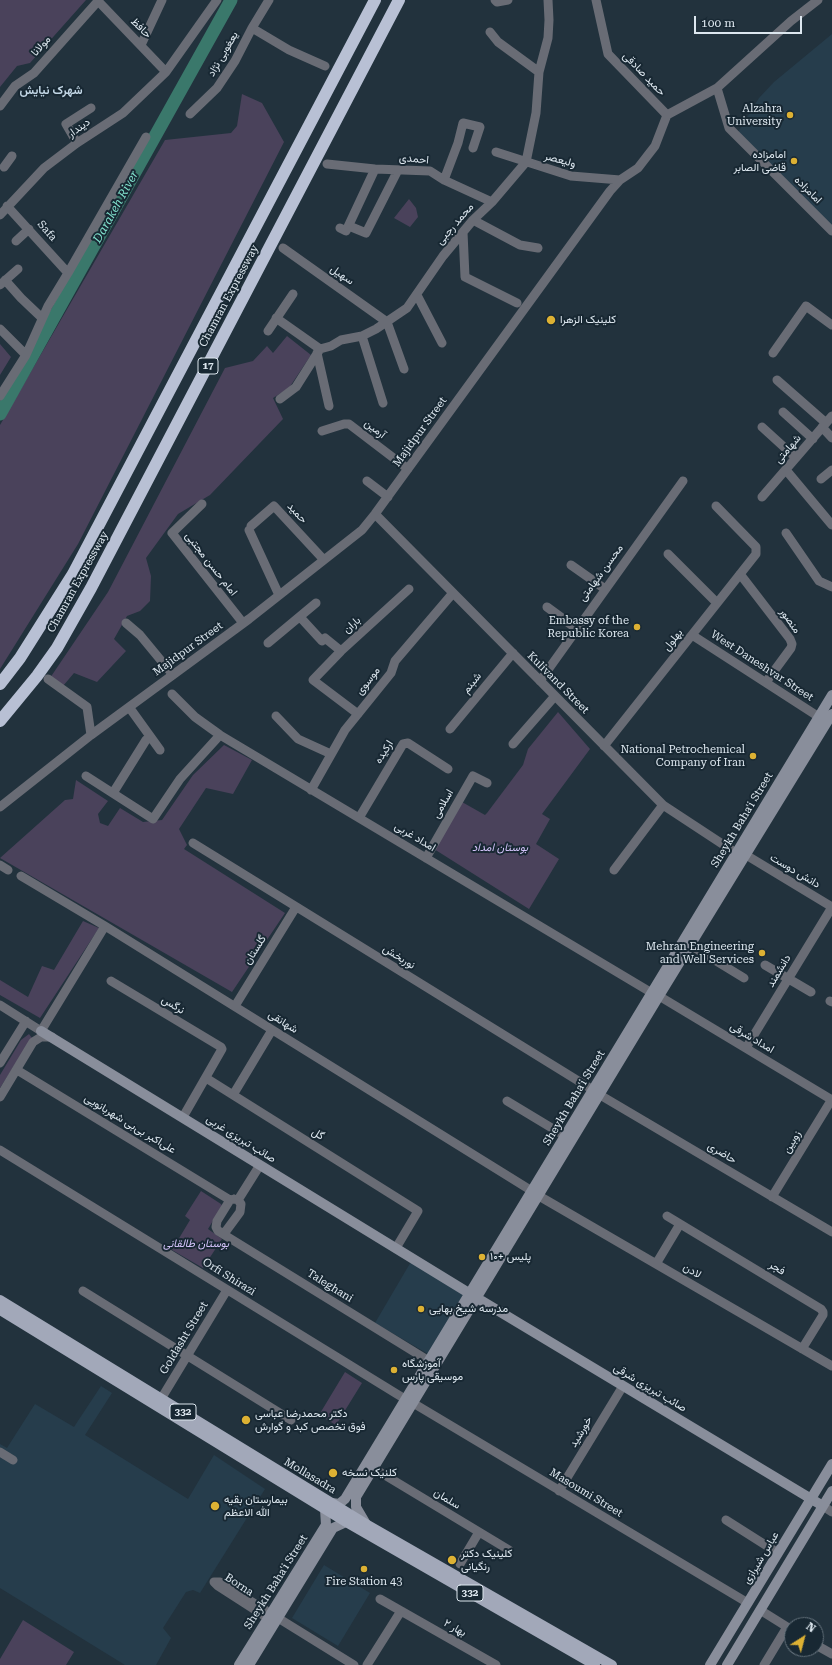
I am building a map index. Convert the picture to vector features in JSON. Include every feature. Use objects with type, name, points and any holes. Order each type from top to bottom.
[{"type":"highway","name":"Chamran Expressway","points":[[0,684],[20,658],[73,574],[375,0]]},
{"type":"highway","name":"Chamran Expressway","points":[[0,721],[32,682],[57,648],[91,588],[399,0]]},
{"type":"main road","name":"Sheykh Baha'i Street","points":[[344,1500],[387,1438],[536,1193],[741,854],[832,695]]},
{"type":"main road","name":"Sheykh Baha'i Street","points":[[741,854],[832,714]]},
{"type":"main road","name":"Sheykh Baha'i Street","points":[[655,994],[690,945],[715,897]]},
{"type":"main road","name":"صائب تبریزی غربی","points":[[41,1031],[473,1296]]},
{"type":"main road","name":"Sheykh Baha'i Street","points":[[536,1193],[565,1136],[596,1093]]},
{"type":"main road","name":"Sheykh Baha'i Street","points":[[409,1401],[429,1361],[473,1296]]},
{"type":"main road","name":"صائب تبریزی شرقی","points":[[473,1296],[811,1499]]},
{"type":"main road","name":"Mollasadra","points":[[0,1300],[161,1399],[328,1510],[342,1523],[595,1665]]},
{"type":"main road","name":"Mollasadra","points":[[0,1310],[328,1510],[366,1524],[612,1665]]},
{"type":"main road","name":"Sheykh Baha'i Street","points":[[356,1507],[356,1497],[373,1468],[387,1438]]},
{"type":"main road","name":"عباس شیرازی","points":[[710,1665],[832,1464]]},
{"type":"main road","points":[[726,1665],[832,1491]]},
{"type":"main road","points":[[811,1499],[823,1506]]},
{"type":"main road","points":[[328,1510],[344,1500],[356,1507],[366,1524]]},
{"type":"main road","name":"Sheykh Baha'i Street","points":[[249,1665],[272,1616],[326,1525],[328,1510]]},
{"type":"main road","name":"Sheykh Baha'i Street","points":[[239,1665],[333,1528],[342,1523]]},
{"type":"street","name":"حافظ","points":[[98,0],[166,72]]},
{"type":"street","name":"مولانا","points":[[0,106],[15,86],[34,73],[98,0]]},
{"type":"street","points":[[141,45],[162,0]]},
{"type":"street","name":"دیندار","points":[[0,215],[44,168],[78,142],[123,113],[166,72],[217,0]]},
{"type":"street","name":"یعغوبی نژاد","points":[[190,114],[217,88],[235,61],[252,28],[269,0]]},
{"type":"street","points":[[495,0],[497,2],[508,0]]},
{"type":"street","name":"محمد رجبی","points":[[318,351],[341,340],[362,336],[387,322],[407,308],[443,256],[473,220],[492,202],[526,162],[534,120],[539,72],[548,38],[548,0]]},
{"type":"street","name":"حمید صادقی","points":[[596,0],[608,54],[667,115]]},
{"type":"street","points":[[798,15],[809,0]]},
{"type":"street","points":[[667,115],[717,88],[798,15],[818,0]]},
{"type":"street","points":[[252,28],[289,50],[325,66]]},
{"type":"street","points":[[490,32],[498,42],[539,72]]},
{"type":"street","name":"امامزاده","points":[[717,88],[729,128],[832,231]]},
{"type":"street","points":[[78,142],[66,124],[91,108]]},
{"type":"street","name":"Majidpur Street","points":[[0,807],[91,735],[243,623],[362,530],[388,497],[620,180],[638,168],[655,146],[667,115]]},
{"type":"street","points":[[444,180],[458,143],[463,123],[480,127],[473,148]]},
{"type":"street","points":[[0,396],[26,355],[42,318],[146,137]]},
{"type":"street","name":"ولیعصر","points":[[496,152],[571,176],[620,180]]},
{"type":"street","points":[[4,167],[12,156]]},
{"type":"street","name":"احمدی","points":[[327,164],[375,169],[430,171],[444,180],[492,202]]},
{"type":"street","points":[[375,169],[344,227],[366,233],[398,170]]},
{"type":"street","name":"Safa","points":[[7,206],[68,273]]},
{"type":"street","points":[[473,220],[520,245],[538,248]]},
{"type":"street","points":[[16,241],[29,229]]},
{"type":"street","points":[[463,232],[465,277],[517,303]]},
{"type":"street","name":"سهیل","points":[[283,248],[387,322]]},
{"type":"street","points":[[18,268],[3,282],[42,318]]},
{"type":"street","points":[[268,330],[293,294]]},
{"type":"street","points":[[416,295],[442,343]]},
{"type":"street","points":[[773,353],[806,306],[832,325]]},
{"type":"street","points":[[276,318],[318,351],[330,406]]},
{"type":"street","points":[[387,322],[404,369]]},
{"type":"street","points":[[0,329],[26,355]]},
{"type":"street","points":[[362,336],[383,403]]},
{"type":"street","points":[[280,400],[296,387],[318,351]]},
{"type":"street","points":[[777,380],[827,422],[832,438]]},
{"type":"street","points":[[783,412],[813,438]]},
{"type":"street","name":"شهامتی","points":[[762,497],[827,422]]},
{"type":"street","name":"آرمین","points":[[322,430],[349,424],[408,469]]},
{"type":"street","points":[[762,427],[796,458]]},
{"type":"street","points":[[786,470],[832,525]]},
{"type":"street","points":[[821,479],[832,470]]},
{"type":"street","name":"محسن شهامتی","points":[[540,681],[683,481]]},
{"type":"street","points":[[367,482],[388,497]]},
{"type":"street","name":"امام حسن مجتبی","points":[[202,504],[172,533],[243,623]]},
{"type":"street","name":"حمید","points":[[279,595],[250,528],[274,506],[324,560]]},
{"type":"street","name":"بهلول","points":[[604,746],[756,554],[756,547],[716,506]]},
{"type":"street","name":"Kulivand Street","points":[[375,514],[663,805],[741,854]]},
{"type":"street","points":[[786,532],[819,580],[832,587]]},
{"type":"street","points":[[668,554],[717,603]]},
{"type":"street","points":[[571,565],[605,589]]},
{"type":"street","name":"منصور","points":[[740,574],[790,639],[792,644],[791,648],[766,682]]},
{"type":"street","name":"باران","points":[[358,714],[313,680],[341,651],[409,589]]},
{"type":"street","name":"موسوی","points":[[311,790],[345,730],[391,672],[395,661],[454,593]]},
{"type":"street","points":[[268,643],[316,603]]},
{"type":"street","points":[[547,607],[577,629]]},
{"type":"street","points":[[300,617],[322,641],[325,638],[341,651]]},
{"type":"street","points":[[126,623],[140,634],[173,675]]},
{"type":"street","name":"West Daneshvar Street","points":[[692,635],[819,717]]},
{"type":"street","name":"شبنم","points":[[450,729],[512,653]]},
{"type":"street","points":[[48,679],[87,707],[91,735]]},
{"type":"street","name":"امداد غربی","points":[[172,694],[195,717],[220,736],[655,994]]},
{"type":"street","points":[[513,744],[555,696]]},
{"type":"street","points":[[130,707],[160,750]]},
{"type":"street","points":[[276,716],[298,739],[332,754]]},
{"type":"street","points":[[86,776],[153,819],[180,780],[220,736]]},
{"type":"street","points":[[113,793],[146,740]]},
{"type":"street","name":"ارکیده","points":[[360,818],[403,744],[408,743],[448,769]]},
{"type":"street","name":"اسلامی","points":[[426,858],[473,776],[487,783]]},
{"type":"street","points":[[614,870],[663,805]]},
{"type":"street","name":"نوربخش","points":[[193,843],[596,1093]]},
{"type":"street","name":"دانش دوست","points":[[741,854],[832,907]]},
{"type":"street","points":[[0,865],[8,870]]},
{"type":"street","name":"شهانقی","points":[[20,876],[105,926],[536,1193]]},
{"type":"street","name":"گلستان","points":[[234,1006],[296,907]]},
{"type":"street","name":"دانشمند","points":[[746,1048],[832,907]]},
{"type":"street","points":[[41,1031],[105,926]]},
{"type":"street","points":[[690,945],[744,978]]},
{"type":"street","points":[[765,966],[811,992]]},
{"type":"street","name":"نرگس","points":[[111,981],[222,1049],[206,1078]]},
{"type":"street","name":"امداد شرقی","points":[[655,994],[832,1100]]},
{"type":"street","name":"صائب تبریزی غربی","points":[[0,1005],[41,1031]]},
{"type":"street","points":[[0,1063],[26,1021]]},
{"type":"street","points":[[233,1095],[272,1030]]},
{"type":"street","points":[[0,1096],[37,1038],[42,1036],[52,1037]]},
{"type":"street","name":"علی‌اکبر بی‌بی شهربانویی","points":[[17,1070],[234,1200]]},
{"type":"street","points":[[182,1117],[206,1078]]},
{"type":"street","name":"گل","points":[[206,1078],[418,1211],[396,1248]]},
{"type":"street","name":"حاضری","points":[[596,1093],[832,1232]]},
{"type":"street","name":"زوبین","points":[[772,1197],[832,1100]]},
{"type":"street","points":[[507,1101],[565,1136]]},
{"type":"street","name":"Orfi Shirazi","points":[[0,1150],[409,1401]]},
{"type":"street","points":[[234,1200],[241,1204],[241,1208],[236,1219],[223,1233],[218,1231],[216,1225],[234,1200],[260,1165]]},
{"type":"street","name":"لادن","points":[[536,1193],[832,1366]]},
{"type":"street","name":"فجر","points":[[667,1216],[821,1309],[823,1315],[802,1349]]},
{"type":"street","points":[[656,1264],[680,1224]]},
{"type":"street","name":"Taleghani","points":[[218,1231],[429,1361]]},
{"type":"street","name":"Goldasht Street","points":[[161,1399],[227,1290]]},
{"type":"street","points":[[83,1291],[291,1420]]},
{"type":"street","name":"خورشید","points":[[560,1491],[623,1386]]},
{"type":"street","name":"Masoumi Street","points":[[409,1401],[748,1603]]},
{"type":"street","points":[[0,1452],[13,1460]]},
{"type":"street","name":"سلمان","points":[[373,1468],[509,1550]]},
{"type":"street","points":[[823,1506],[832,1512]]},
{"type":"street","points":[[726,1520],[778,1553]]},
{"type":"street","points":[[460,1564],[479,1532]]},
{"type":"street","name":"Borna","points":[[214,1582],[220,1582],[266,1610],[272,1616],[263,1615],[214,1582]]},
{"type":"street","name":"بهار ۲","points":[[380,1599],[496,1665]]},
{"type":"street","points":[[760,1610],[784,1624]]},
{"type":"street","points":[[367,1665],[401,1611]]},
{"type":"street","points":[[272,1616],[354,1665]]},
{"type":"street","points":[[764,1665],[784,1637]]},
{"type":"shaded area","name":"Alzahra University","points":[[832,34],[832,230],[738,132],[759,98],[774,82]]},
{"type":"shaded area","name":"مدرسه شیخ بهایی","points":[[412,1260],[468,1294],[430,1355],[375,1323]]},
{"type":"shaded area","points":[[101,1386],[112,1393],[85,1435],[188,1499],[214,1455],[265,1489],[200,1593],[193,1590],[186,1592],[163,1628],[171,1638],[156,1665],[125,1665],[0,1588],[0,1444],[7,1448],[35,1404],[74,1427]]},
{"type":"shaded area","points":[[324,1565],[370,1593],[338,1646],[292,1618]]},
{"type":"green space","points":[[0,0],[86,0],[30,63],[17,66],[0,87]]},
{"type":"green space","points":[[242,94],[262,103],[284,142],[78,544],[0,669],[0,425],[165,140],[231,133],[237,126]]},
{"type":"green space","points":[[409,199],[416,208],[418,217],[410,227],[394,218]]},
{"type":"green space","points":[[287,336],[311,355],[289,388],[273,398],[283,419],[210,495],[178,514],[146,558],[151,576],[150,601],[140,611],[127,616],[114,639],[126,651],[97,682],[74,673],[63,686],[50,678],[108,592],[225,368],[253,361],[267,346],[273,353]]},
{"type":"green space","points":[[0,344],[11,357],[0,375]]},
{"type":"green space","name":"بوستان امداد","points":[[558,712],[590,749],[542,814],[550,819],[536,844],[559,859],[529,909],[434,849],[462,802],[485,815],[487,813],[523,765],[528,749]]},
{"type":"green space","points":[[224,745],[252,760],[233,794],[206,788],[179,829],[187,845],[184,849],[285,913],[232,992],[0,858],[65,800],[73,799],[76,780],[108,801],[98,814],[100,823],[108,826],[120,808],[143,822],[162,820],[193,775]]},
{"type":"green space","points":[[83,921],[99,928],[40,1018],[0,995],[0,980],[28,997],[42,966],[54,970]]},
{"type":"green space","points":[[29,1034],[32,1038],[0,1088],[0,1075],[21,1040]]},
{"type":"green space","name":"بوستان طالقانی","points":[[201,1191],[222,1206],[208,1229],[222,1239],[203,1268],[172,1250],[190,1220],[185,1216]]},
{"type":"green space","points":[[345,1372],[362,1383],[336,1425],[319,1415]]},
{"type":"green space","points":[[23,1620],[74,1652],[66,1665],[0,1665],[0,1659]]},
{"type":"waterway","name":"Darakeh River","points":[[0,414],[231,0]]},
{"type":"place","name":"Alzahra University","points":[[790,115]]},
{"type":"place","name":"امامزاده قاضی الصابر","points":[[794,161]]},
{"type":"place","name":"کلینیک الزهرا","points":[[551,320]]},
{"type":"place","name":"Embassy of the Republic Korea","points":[[637,627]]},
{"type":"place","name":"National Petrochemical Company of Iran","points":[[753,756]]},
{"type":"place","name":"Mehran Engineering and Well Services","points":[[762,953]]},
{"type":"place","name":"پلیس +۱۰","points":[[482,1257]]},
{"type":"place","name":"مدرسه شیخ بهایی","points":[[421,1309]]},
{"type":"place","name":"آموزشگاه موسیقی پارس","points":[[394,1370]]},
{"type":"place","name":"دکتر محمدرضا عباسی فوق تخصص کبد و گوارش","points":[[246,1420]]},
{"type":"place","name":"کلنیک نسخه","points":[[333,1473]]},
{"type":"place","name":"بیمارستان بقیه الله الاعظم","points":[[215,1506]]},
{"type":"place","name":"کلینیک دکتر رنگیانی","points":[[452,1560]]},
{"type":"place","name":"Fire Station 43","points":[[364,1569]]},
{"type":"district","name":"شهرک نیایش","points":[[51,90]]}]
